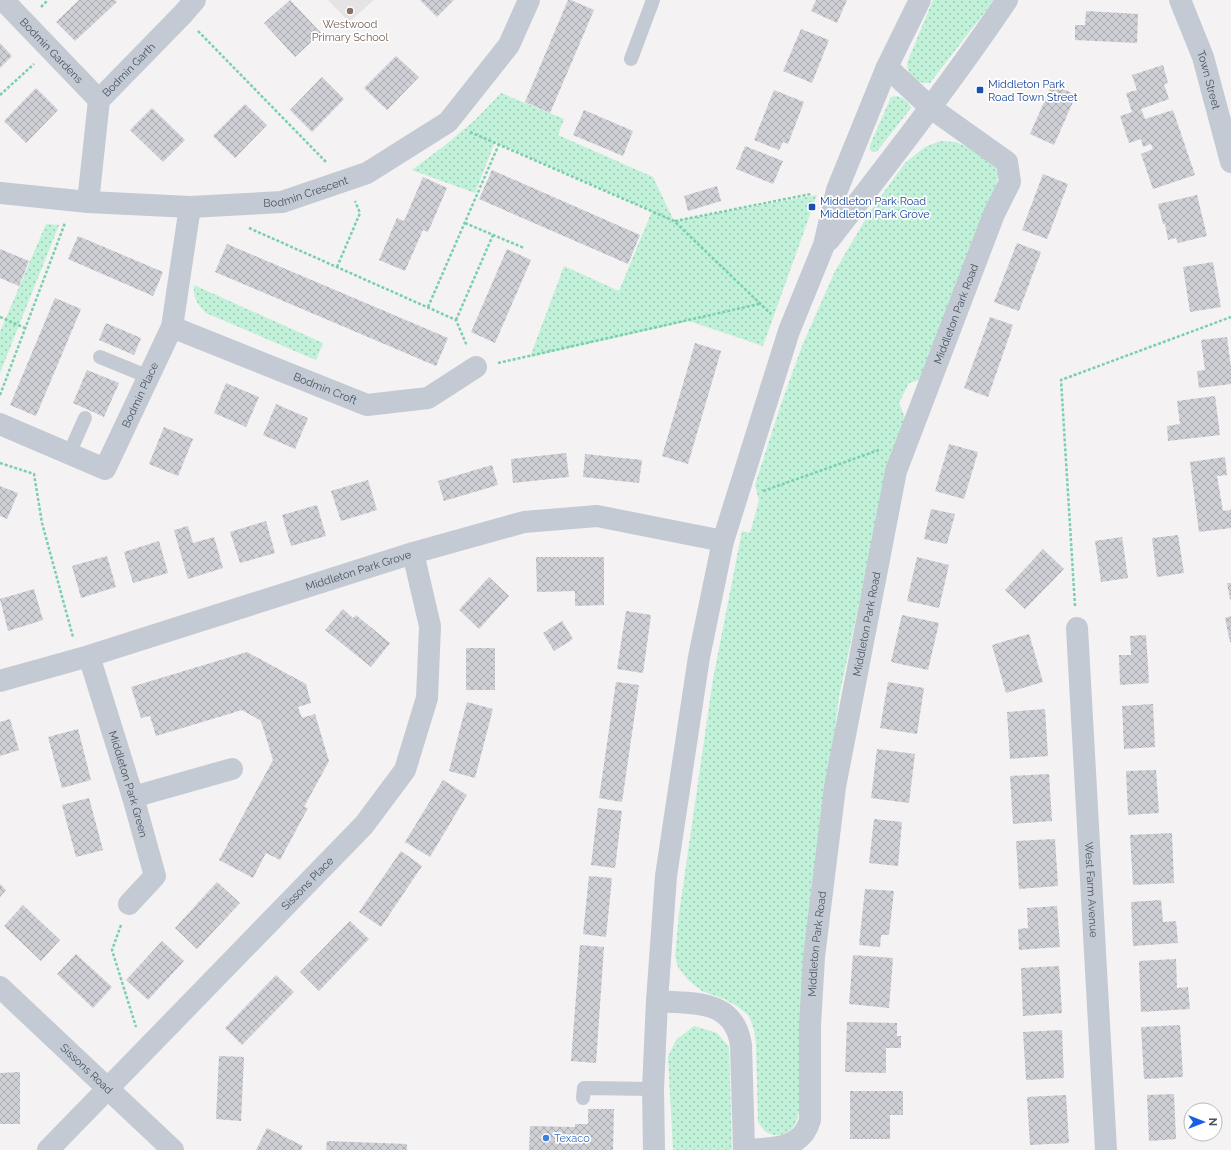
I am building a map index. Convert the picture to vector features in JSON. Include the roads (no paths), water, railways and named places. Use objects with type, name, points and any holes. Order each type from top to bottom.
[{"type":"street","name":"Bodmin Gardens","points":[[3,0],[99,100]]},
{"type":"street","name":"Bodmin Crescent","points":[[0,193],[81,201],[190,208],[282,202],[367,173],[448,122],[509,45],[529,0]]},
{"type":"street","points":[[654,1150],[653,1089],[656,1001],[666,876],[700,657],[723,541],[789,331],[824,245],[837,190],[887,67],[920,0]]},
{"type":"street","points":[[824,245],[931,108],[1007,0]]},
{"type":"street","name":"Town Street","points":[[1180,0],[1203,57],[1231,162]]},
{"type":"street","name":"Bodmin Garth","points":[[81,201],[99,100],[189,8]]},
{"type":"street","name":"Middleton Park Road","points":[[656,1001],[704,1005],[715,1008],[726,1014],[734,1022],[739,1033],[741,1045],[744,1150],[783,1147],[793,1144],[802,1138],[808,1130],[810,1120],[810,1025],[814,957],[835,787],[896,471],[994,214],[1010,182],[1007,162],[931,108],[887,67]]},
{"type":"street","name":"Bodmin Place","points":[[0,424],[105,469],[172,327],[190,208]]},
{"type":"street","name":"Bodmin Croft","points":[[172,327],[367,405],[428,398],[476,367]]},
{"type":"street","name":"Middleton Park Grove","points":[[0,682],[413,553],[524,522],[597,516],[723,541]]},
{"type":"street","name":"Sissons Place","points":[[48,1150],[364,825],[404,770],[427,698],[430,626],[413,553]]},
{"type":"street","name":"West Farm Avenue","points":[[1077,628],[1106,1150]]},
{"type":"street","name":"Middleton Park Green","points":[[84,657],[133,797],[154,876],[129,904]]},
{"type":"street","points":[[133,797],[232,769]]},
{"type":"street","name":"Sissons Road","points":[[0,987],[173,1150]]},
{"type":"lane","points":[[631,59],[653,0]]},
{"type":"lane","points":[[100,357],[149,377]]},
{"type":"lane","points":[[69,454],[85,418]]},
{"type":"lane","points":[[583,1098],[584,1088],[653,1089]]},
{"type":"place","name":"Westwood Primary School","points":[[350,11]]},
{"type":"place","name":"Middleton Park Road Town Street","points":[[980,90]]},
{"type":"place","name":"Middleton Park Road Middleton Park Grove","points":[[812,207]]},
{"type":"place","name":"Texaco","points":[[546,1138]]}]
